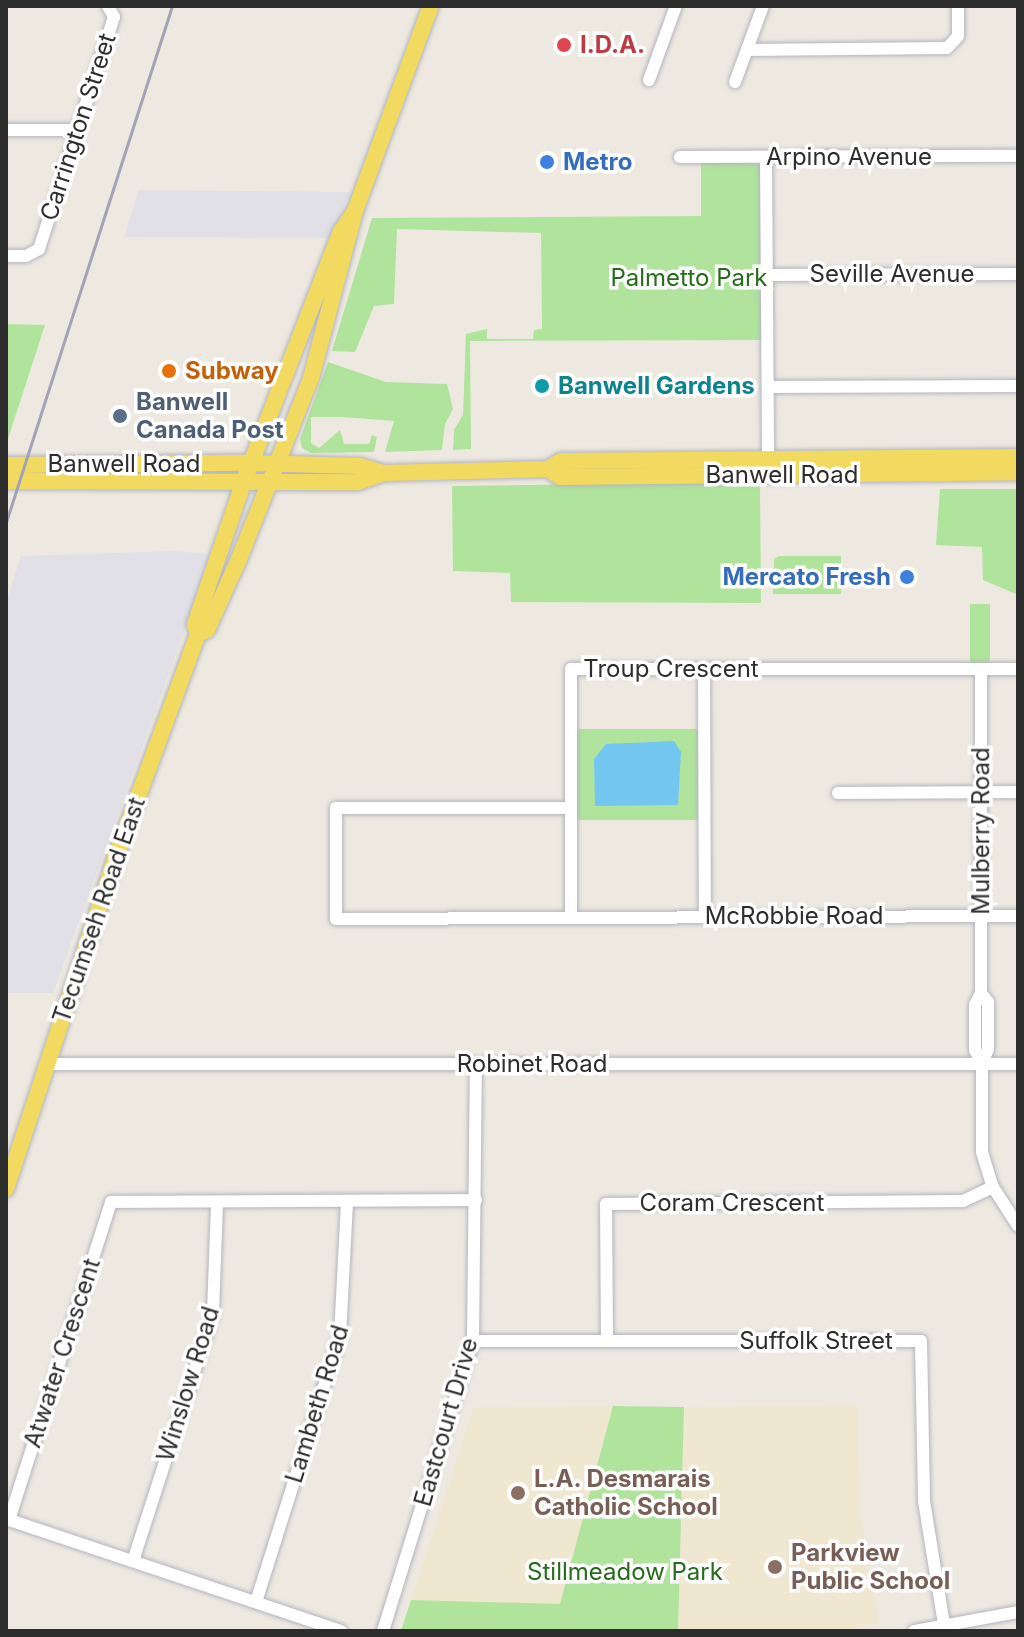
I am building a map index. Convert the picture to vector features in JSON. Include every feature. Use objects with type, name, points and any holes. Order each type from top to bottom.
[{"type":"main road","name":"Tecumseh Road East","points":[[198,634],[207,630],[311,378],[355,211],[431,6]]},
{"type":"main road","name":"Tecumseh Road East","points":[[6,1189],[114,862],[198,634],[195,624],[244,481],[340,233],[355,211]]},
{"type":"main road","name":"Banwell Road","points":[[768,467],[1018,457]]},
{"type":"main road","name":"Banwell Road","points":[[6,465],[251,463],[360,466],[384,473],[548,469],[561,461],[1018,472]]},
{"type":"main road","name":"Banwell Road","points":[[6,481],[358,482],[384,473]]},
{"type":"street","name":"Carrington Street","points":[[6,256],[39,249],[114,17],[108,6]]},
{"type":"street","points":[[649,80],[676,6]]},
{"type":"street","points":[[735,82],[763,6]]},
{"type":"street","points":[[747,50],[947,48],[958,36],[958,6]]},
{"type":"street","points":[[6,130],[78,130]]},
{"type":"street","name":"Arpino Avenue","points":[[680,157],[1018,156]]},
{"type":"street","points":[[766,158],[768,467]]},
{"type":"street","name":"Seville Avenue","points":[[766,275],[1018,274]]},
{"type":"street","points":[[768,387],[1018,386]]},
{"type":"street","name":"Troup Crescent","points":[[571,917],[571,669],[1018,669]]},
{"type":"street","points":[[704,669],[705,917]]},
{"type":"street","name":"Mulberry Road","points":[[981,669],[981,993],[975,1005],[975,1050],[982,1064],[982,1152],[993,1187],[1018,1226]]},
{"type":"street","points":[[838,793],[1018,792]]},
{"type":"street","name":"McRobbie Road","points":[[571,808],[336,808],[336,919],[1018,916]]},
{"type":"street","name":"Robinet Road","points":[[47,1064],[1018,1064]]},
{"type":"street","name":"Eastcourt Drive","points":[[383,1631],[473,1341],[476,1064]]},
{"type":"street","name":"Coram Crescent","points":[[607,1341],[606,1204],[963,1201],[993,1187]]},
{"type":"street","name":"Atwater Crescent","points":[[341,1631],[9,1520],[111,1202],[476,1200]]},
{"type":"street","name":"Lambeth Road","points":[[256,1602],[340,1336],[347,1201]]},
{"type":"street","name":"Winslow Road","points":[[133,1561],[213,1313],[217,1202]]},
{"type":"street","name":"Suffolk Street","points":[[473,1341],[921,1341],[924,1501],[944,1625]]},
{"type":"street","points":[[914,1631],[1018,1612]]},
{"type":"shaded area","points":[[139,190],[350,192],[331,238],[124,237]]},
{"type":"shaded area","points":[[172,551],[212,554],[53,993],[6,993],[6,602],[21,556]]},
{"type":"shaded area","name":"Parkview Public School","points":[[858,1405],[860,1512],[879,1622],[843,1631],[678,1631],[684,1407]]},
{"type":"shaded area","name":"L.A. Desmarais Catholic School","points":[[613,1406],[560,1605],[411,1600],[474,1407]]},
{"type":"green space","name":"Palmetto Park","points":[[701,161],[751,161],[761,166],[762,340],[470,341],[471,449],[453,450],[454,430],[463,415],[466,334],[487,329],[487,339],[533,339],[534,330],[542,329],[541,233],[397,229],[394,304],[374,306],[355,352],[332,351],[372,218],[701,216]]},
{"type":"green space","points":[[6,324],[45,325],[6,445]]},
{"type":"green space","points":[[328,362],[386,382],[447,384],[453,409],[445,424],[442,450],[385,452],[394,421],[342,417],[311,417],[311,443],[319,448],[340,430],[344,444],[369,444],[372,435],[377,437],[374,452],[311,453],[302,448],[300,439]]},
{"type":"green space","points":[[760,482],[761,603],[511,602],[510,573],[453,571],[452,486]]},
{"type":"green space","points":[[940,489],[1018,489],[1018,595],[983,580],[982,547],[936,545]]},
{"type":"green space","points":[[779,556],[841,556],[841,594],[773,594],[774,559]]},
{"type":"green space","points":[[970,604],[990,604],[990,663],[970,663]]},
{"type":"green space","points":[[577,729],[701,729],[701,820],[577,820]]},
{"type":"green space","name":"Stillmeadow Park","points":[[613,1406],[684,1407],[678,1631],[401,1631],[411,1600],[560,1604]]},
{"type":"water","points":[[674,741],[681,752],[678,805],[595,806],[594,759],[606,744]]},
{"type":"railway","points":[[6,522],[172,6]]},
{"type":"place","name":"I.D.A.","points":[[564,45]]},
{"type":"place","name":"Metro","points":[[547,162]]},
{"type":"place","name":"Subway","points":[[169,371]]},
{"type":"place","name":"Banwell Gardens","points":[[542,386]]},
{"type":"place","name":"Banwell Canada Post","points":[[120,416]]},
{"type":"place","name":"Mercato Fresh","points":[[907,577]]},
{"type":"place","name":"L.A. Desmarais Catholic School","points":[[518,1493]]},
{"type":"place","name":"Parkview Public School","points":[[775,1567]]}]
